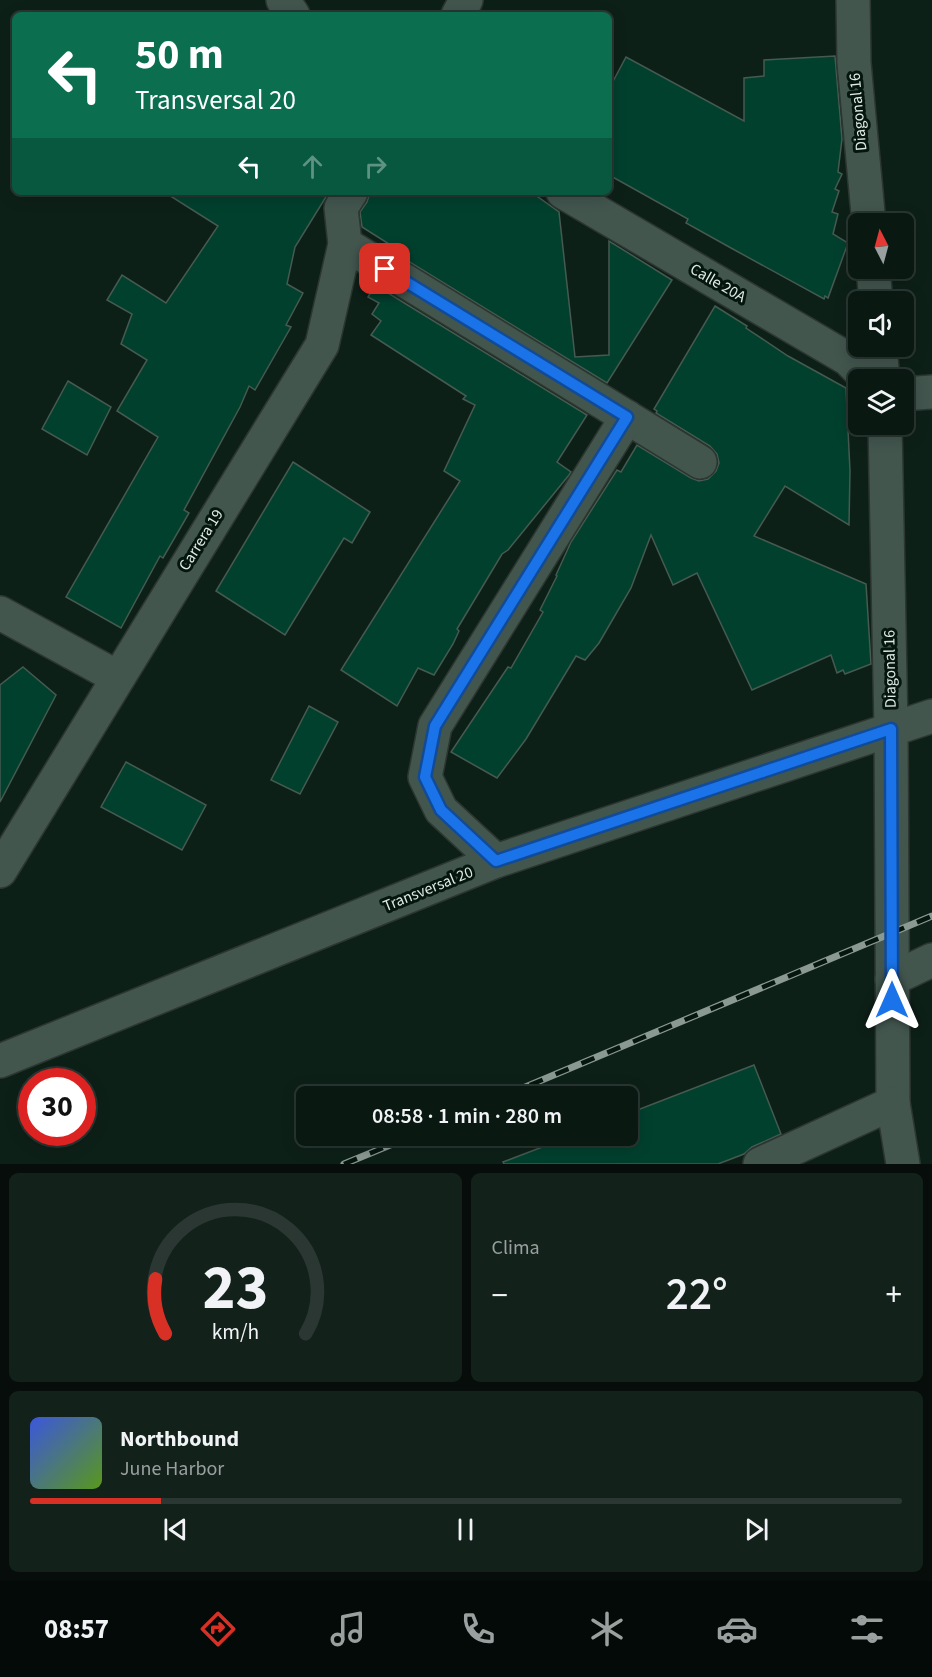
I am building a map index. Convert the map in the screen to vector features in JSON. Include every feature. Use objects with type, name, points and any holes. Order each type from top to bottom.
[{"type":"street","name":"Diagonal 16","points":[[853,0],[854,63],[868,213]]},
{"type":"street","name":"Carrera 19","points":[[0,871],[322,345],[345,244],[341,208],[349,195]]},
{"type":"street","name":"Calle 20A","points":[[568,195],[848,359],[858,369]]},
{"type":"street","points":[[345,244],[700,462]]},
{"type":"street","points":[[914,393],[932,392]]},
{"type":"street","points":[[496,861],[441,810],[425,777],[435,726],[627,417]]},
{"type":"street","name":"Diagonal 16","points":[[885,435],[891,729],[892,1103],[903,1164]]},
{"type":"street","points":[[0,613],[117,677]]},
{"type":"street","name":"Transversal 20","points":[[0,1061],[496,861],[932,716]]},
{"type":"street","points":[[892,979],[932,960]]},
{"type":"street","points":[[760,1164],[892,1103]]},
{"type":"building","points":[[835,56],[842,139],[838,172],[842,174],[835,189],[839,191],[832,212],[838,214],[833,234],[848,243],[828,298],[825,296],[824,299],[686,223],[688,219],[612,177],[612,83],[626,57],[744,121],[744,78],[764,76],[764,60]]},
{"type":"building","points":[[169,195],[327,195],[295,247],[287,284],[303,293],[286,325],[291,327],[255,390],[249,386],[184,510],[189,513],[163,558],[160,556],[121,628],[66,597],[158,437],[117,411],[147,360],[121,344],[132,314],[107,300],[122,275],[166,303],[218,226]]},
{"type":"building","points":[[369,195],[535,195],[559,212],[575,357],[609,355],[609,241],[672,280],[607,383],[395,253],[397,249],[362,227],[360,212]]},
{"type":"building","points":[[375,285],[587,415],[557,462],[571,472],[508,550],[502,554],[457,629],[459,631],[453,644],[434,675],[418,668],[397,706],[341,670],[460,481],[444,471],[475,405],[463,399],[466,396],[371,335],[381,321],[372,314],[379,303],[368,297]]},
{"type":"building","points":[[715,306],[788,356],[846,388],[850,471],[849,525],[785,486],[754,536],[866,584],[871,664],[845,674],[843,670],[837,673],[831,655],[752,690],[697,573],[673,585],[651,535],[631,588],[599,643],[585,660],[576,656],[526,739],[497,778],[451,752],[508,667],[511,668],[543,612],[540,610],[571,542],[617,470],[621,472],[637,445],[699,481],[708,479],[716,471],[719,463],[717,454],[710,446],[656,413],[654,409]]},
{"type":"building","points":[[68,381],[111,407],[87,455],[42,429]]},
{"type":"building","points":[[293,462],[370,512],[352,543],[344,538],[285,635],[216,591]]},
{"type":"building","points":[[23,667],[56,695],[0,802],[0,685]]},
{"type":"building","points":[[309,706],[338,722],[300,794],[271,780]]},
{"type":"building","points":[[126,762],[206,805],[182,850],[101,807]]},
{"type":"building","points":[[754,1065],[781,1134],[752,1147],[744,1154],[718,1164],[504,1164],[503,1162],[545,1146],[638,1146],[638,1110]]},
{"type":"railway","points":[[528,1086],[932,916]]},
{"type":"railway","points":[[344,1164],[388,1146]]},
{"type":"route","points":[[385,269],[627,417],[435,726],[425,777],[441,810],[496,861],[891,729],[892,1000]]}]
